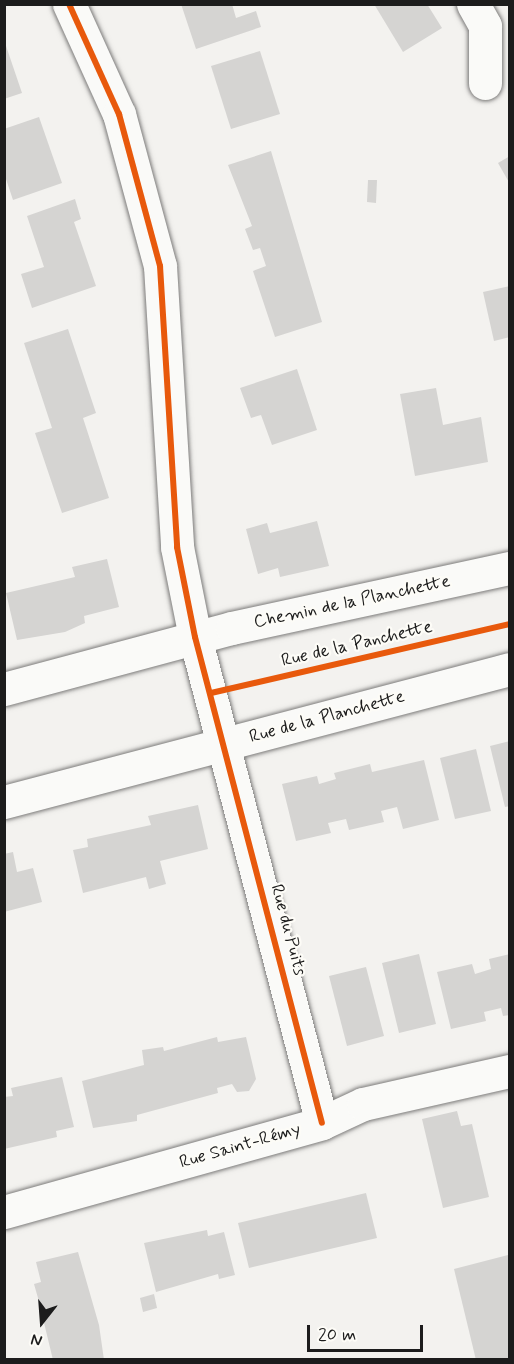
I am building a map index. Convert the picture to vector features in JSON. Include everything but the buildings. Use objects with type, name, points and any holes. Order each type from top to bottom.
[{"type":"street","name":"Rue du Puits","points":[[69,4],[119,114],[160,266],[177,547],[195,637],[225,744],[322,1122]]},
{"type":"street","points":[[473,4],[485,26],[485,83]]},
{"type":"street","name":"Chemin de la Planchette","points":[[195,637],[510,568]]},
{"type":"street","points":[[4,688],[195,637]]},
{"type":"street","name":"Rue de la Planchette","points":[[4,802],[510,669]]},
{"type":"street","name":"Rue Saint-Rémy","points":[[4,1212],[322,1122],[363,1104],[510,1071]]},
{"type":"cycle path","points":[[69,4],[119,114],[160,266],[177,547],[195,637],[322,1123]]},
{"type":"cycle path","name":"Rue de la Panchette","points":[[211,693],[510,624]]}]
